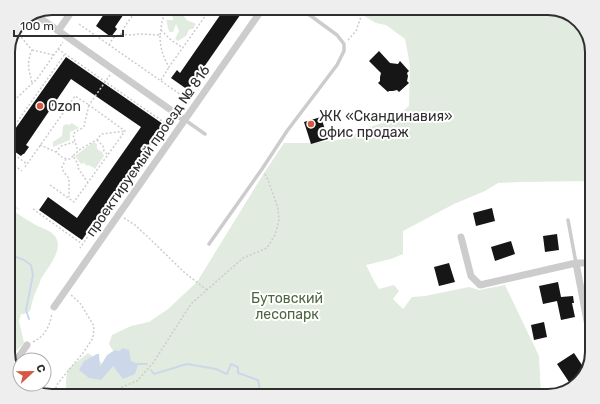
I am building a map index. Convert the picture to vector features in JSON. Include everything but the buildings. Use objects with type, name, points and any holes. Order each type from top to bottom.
[{"type":"street","points":[[58,31],[69,15]]},
{"type":"street","name":"проектируемый проезд № 816","points":[[54,308],[258,15]]},
{"type":"street","points":[[39,17],[185,120]]},
{"type":"street","points":[[462,237],[471,276],[480,285],[576,264],[585,263]]},
{"type":"street","points":[[576,264],[585,311]]},
{"type":"street","points":[[23,352],[27,346]]},
{"type":"lane","points":[[209,244],[287,131],[337,66],[344,51],[344,44],[337,35],[310,15]]},
{"type":"lane","points":[[185,120],[205,134]]},
{"type":"lane","points":[[568,220],[576,264]]},
{"type":"path","points":[[109,44],[114,38],[121,34],[133,15]]},
{"type":"path","points":[[164,15],[160,35],[161,48],[169,67]]},
{"type":"path","points":[[160,80],[206,15]]},
{"type":"path","points":[[356,30],[361,15]]},
{"type":"path","points":[[79,24],[188,99],[177,114]]},
{"type":"path","points":[[161,30],[171,40],[183,48]]},
{"type":"path","points":[[18,39],[21,37],[22,32]]},
{"type":"path","points":[[121,34],[129,36],[140,34],[160,35]]},
{"type":"path","points":[[21,37],[32,50],[54,55]]},
{"type":"path","points":[[15,100],[37,79],[67,37]]},
{"type":"path","points":[[58,49],[165,124],[80,248]]},
{"type":"path","points":[[32,50],[29,57],[28,66],[32,84]]},
{"type":"path","points":[[15,125],[65,54]]},
{"type":"path","points":[[78,151],[73,135],[83,128],[89,105],[114,70]]},
{"type":"path","points":[[24,167],[75,96],[125,131]]},
{"type":"path","points":[[40,145],[56,152],[61,157],[70,159],[78,151],[97,140],[100,135],[125,131]]},
{"type":"path","points":[[50,185],[74,202],[125,131]]},
{"type":"path","points":[[97,140],[103,146],[104,151],[108,154]]},
{"type":"path","points":[[56,152],[61,146],[75,141]]},
{"type":"path","points":[[15,155],[27,164]]},
{"type":"path","points":[[73,156],[78,164],[78,168],[88,183]]},
{"type":"path","points":[[66,158],[62,167],[69,178],[69,198]]},
{"type":"path","points":[[15,166],[22,171]]},
{"type":"path","points":[[117,389],[136,381],[153,363],[191,304],[243,258],[267,248],[275,235],[279,220],[278,208],[268,180],[262,169]]},
{"type":"path","points":[[15,207],[19,209]]},
{"type":"path","points":[[33,210],[82,244]]},
{"type":"path","points":[[120,214],[135,225],[185,273],[207,290]]},
{"type":"path","points":[[56,389],[93,338],[94,330],[94,326],[80,303],[66,289]]},
{"type":"path","points":[[27,346],[40,339],[50,324],[54,308]]},
{"type":"green space","points":[[169,15],[183,15],[188,21],[196,24],[193,29],[189,30],[186,36],[178,41],[175,39],[179,31],[176,24],[173,32],[170,32],[166,20],[173,20],[173,17]]},
{"type":"green space","name":"Бутовский лесопарк","points":[[362,15],[552,15],[562,18],[572,24],[579,32],[583,40],[585,52],[585,181],[498,183],[485,191],[454,204],[403,231],[403,254],[391,259],[366,265],[379,289],[394,285],[399,291],[393,299],[403,309],[412,297],[425,296],[469,287],[479,290],[505,285],[539,356],[541,389],[66,389],[68,369],[88,353],[103,364],[118,359],[109,344],[112,335],[131,326],[149,322],[168,309],[197,282],[284,143],[312,143],[344,139],[370,127],[394,119],[409,106],[410,65],[405,39],[386,25],[376,23]]},
{"type":"green space","points":[[72,123],[79,128],[70,132],[70,140],[53,147],[53,142],[62,136],[63,126]]},
{"type":"green space","points":[[92,143],[97,144],[97,149],[102,152],[104,156],[95,169],[84,163],[81,164],[75,156]]},
{"type":"green space","points":[[15,212],[36,225],[51,232],[57,239],[58,245],[57,251],[51,263],[41,279],[30,311],[21,314],[19,321],[24,343],[15,352]]},
{"type":"water","points":[[123,348],[129,350],[131,361],[138,364],[135,374],[123,379],[113,366],[101,380],[89,378],[79,370],[84,361],[97,354],[99,354],[100,367],[107,355],[115,350],[119,351]]},
{"type":"waterway","points":[[15,254],[16,257],[31,265],[33,275],[26,310],[29,319]]},
{"type":"waterway","points":[[136,364],[147,364]]},
{"type":"waterway","points":[[151,370],[154,374],[187,364],[216,369],[227,374],[231,364],[238,367],[238,373],[258,380],[260,389]]},
{"type":"place","name":"Ozon","points":[[40,106]]},
{"type":"place","name":"ЖК «Скандинавия» офис продаж","points":[[311,124]]}]
